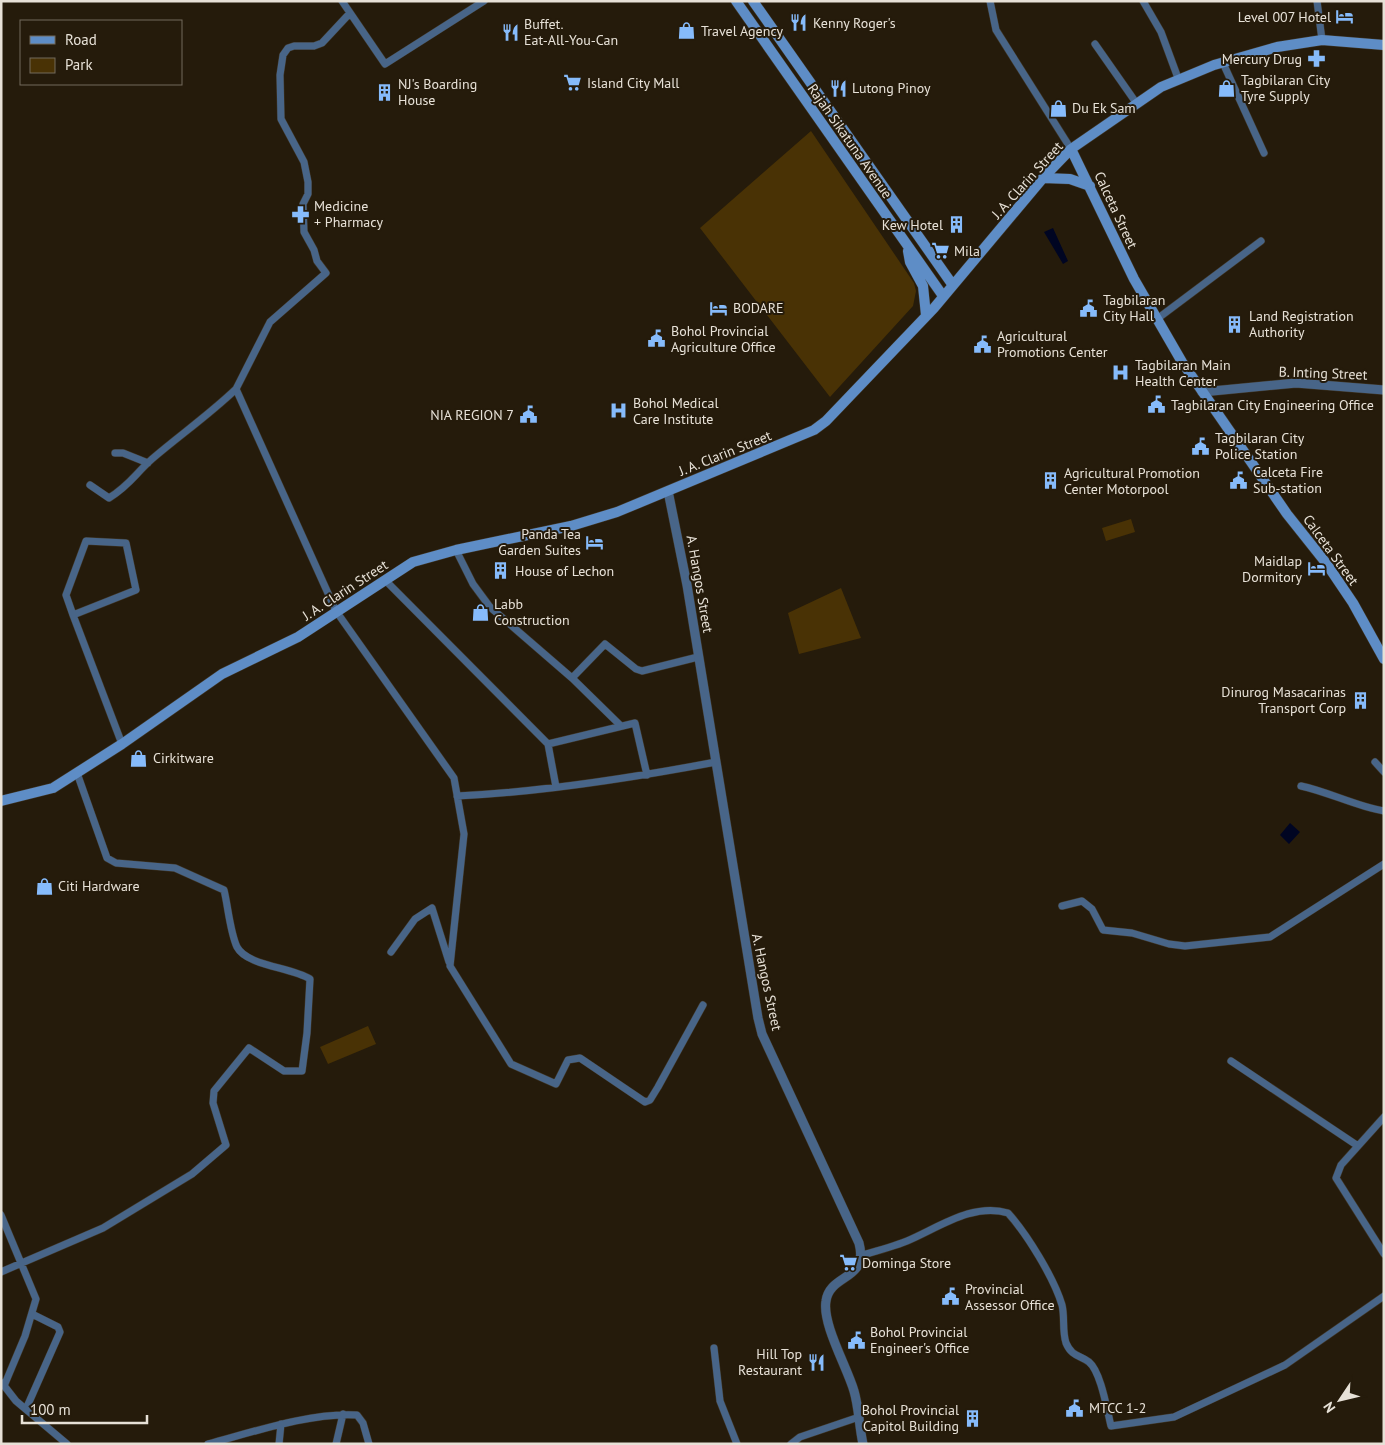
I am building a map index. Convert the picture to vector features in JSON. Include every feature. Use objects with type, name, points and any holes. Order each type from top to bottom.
[{"type":"main road","name":"Rajah Sikatuna Avenue","points":[[736,1],[942,296]]},
{"type":"main road","points":[[753,1],[952,284]]},
{"type":"main road","name":"J. A. Clarin Street","points":[[1,802],[53,788],[122,744],[222,674],[298,638],[336,611],[413,562],[456,550],[570,526],[617,512],[780,446],[826,421],[926,315],[1023,204],[1043,178],[1071,149],[1161,87],[1178,78],[1276,47],[1322,40],[1384,45]]},
{"type":"main road","points":[[824,129],[835,119]]},
{"type":"main road","name":"Calceta Street","points":[[1071,149],[1134,279],[1157,319],[1202,392],[1288,514],[1326,563],[1352,603],[1384,659]]},
{"type":"main road","points":[[1043,178],[1070,179],[1090,186]]},
{"type":"main road","points":[[908,247],[910,262],[923,286],[926,315]]},
{"type":"street","points":[[342,1],[386,64],[484,1]]},
{"type":"street","points":[[990,1],[996,30],[1071,149]]},
{"type":"street","points":[[1143,1],[1160,32],[1178,78]]},
{"type":"street","points":[[1317,1],[1322,40]]},
{"type":"street","points":[[90,485],[109,498],[133,481],[148,464],[236,389],[270,322],[326,273],[317,261],[314,250],[304,232],[303,204],[308,194],[304,162],[281,119],[280,75],[283,54],[294,46],[314,46],[322,43],[350,13]]},
{"type":"street","points":[[1095,44],[1137,104]]},
{"type":"street","points":[[1223,63],[1264,153]]},
{"type":"street","points":[[1157,319],[1261,241]]},
{"type":"street","name":"B. Inting Street","points":[[1202,392],[1296,383],[1384,390]]},
{"type":"street","points":[[236,389],[336,611],[454,778],[464,834],[450,966]]},
{"type":"street","points":[[115,453],[123,453],[148,464]]},
{"type":"street","name":"A. Hangos Street","points":[[668,491],[687,585],[748,965],[762,1034],[859,1243],[862,1256]]},
{"type":"street","points":[[73,615],[136,590],[126,543],[86,541],[66,595],[73,615],[122,744]]},
{"type":"street","points":[[456,550],[473,584],[490,607],[572,678],[621,726]]},
{"type":"street","points":[[385,580],[548,744],[556,787]]},
{"type":"street","points":[[572,678],[605,644],[636,669],[642,671],[698,657]]},
{"type":"street","points":[[548,744],[635,723],[646,775]]},
{"type":"street","points":[[457,796],[504,794],[646,775],[716,762]]},
{"type":"street","points":[[1375,762],[1384,772]]},
{"type":"street","points":[[1,1272],[104,1228],[192,1174],[226,1145],[213,1103],[214,1090],[249,1048],[284,1071],[302,1071],[307,1033],[310,979],[300,972],[247,958],[237,947],[224,890],[175,868],[116,863],[107,858],[87,806],[77,773]]},
{"type":"street","points":[[1301,786],[1318,790],[1365,808],[1384,812]]},
{"type":"street","points":[[1062,906],[1082,901],[1092,909],[1103,930],[1132,933],[1169,944],[1203,945],[1270,937],[1384,864]]},
{"type":"street","points":[[391,952],[410,924],[432,908],[450,966],[512,1064],[556,1084],[568,1060],[580,1058],[646,1102],[650,1100],[658,1087],[703,1005]]},
{"type":"street","points":[[1232,1062],[1358,1146]]},
{"type":"street","points":[[1384,1117],[1341,1166],[1336,1178],[1384,1254]]},
{"type":"street","points":[[863,1444],[851,1382],[831,1328],[826,1299],[832,1288],[855,1271],[862,1256],[906,1241],[958,1217],[988,1208],[1008,1213],[1031,1245],[1062,1306],[1067,1345],[1077,1358],[1088,1362],[1097,1373],[1111,1426],[1123,1426],[1174,1417],[1285,1365],[1384,1296]]},
{"type":"street","points":[[1,1215],[36,1299],[32,1314],[3,1384],[16,1401],[67,1444]]},
{"type":"street","points":[[26,1409],[60,1332],[58,1327],[32,1314]]},
{"type":"street","points":[[714,1348],[720,1401],[737,1444]]},
{"type":"street","points":[[336,1444],[343,1414]]},
{"type":"street","points":[[208,1444],[282,1424],[343,1414],[357,1415],[364,1422],[369,1444]]},
{"type":"street","points":[[791,1444],[800,1437],[859,1417]]},
{"type":"street","points":[[279,1444],[282,1424]]},
{"type":"green space","points":[[811,131],[914,283],[916,291],[913,306],[830,397],[700,228]]},
{"type":"green space","points":[[1131,519],[1135,532],[1106,541],[1102,528]]},
{"type":"green space","points":[[841,588],[861,638],[799,654],[788,613]]},
{"type":"green space","points":[[368,1026],[376,1044],[328,1064],[320,1047]]},
{"type":"water","points":[[1053,228],[1068,261],[1063,264],[1044,232]]},
{"type":"water","points":[[1290,823],[1300,832],[1289,844],[1280,835]]},
{"type":"place","name":"Level 007 Hotel","points":[[1345,17]]},
{"type":"place","name":"Kenny Roger's","points":[[799,23]]},
{"type":"place","name":"Travel Agency","points":[[687,31]]},
{"type":"place","name":"Buffet. Eat-All-You-Can","points":[[510,32]]},
{"type":"place","name":"Mercury Drug","points":[[1316,59]]},
{"type":"place","name":"Island City Mall","points":[[573,83]]},
{"type":"place","name":"Lutong Pinoy","points":[[838,88]]},
{"type":"place","name":"Tagbilaran City Tyre Supply","points":[[1227,88]]},
{"type":"place","name":"NJ's Boarding House","points":[[384,92]]},
{"type":"place","name":"Du Ek Sam","points":[[1058,108]]},
{"type":"place","name":"Medicine + Pharmacy","points":[[300,214]]},
{"type":"place","name":"Kew Hotel","points":[[957,225]]},
{"type":"place","name":"Mila","points":[[940,251]]},
{"type":"place","name":"BODARE","points":[[719,308]]},
{"type":"place","name":"Tagbilaran City Hall","points":[[1089,308]]},
{"type":"place","name":"Land Registration Authority","points":[[1235,324]]},
{"type":"place","name":"Bohol Provincial Agriculture Office","points":[[657,339]]},
{"type":"place","name":"Agricultural Promotions Center","points":[[983,344]]},
{"type":"place","name":"Tagbilaran Main Health Center","points":[[1121,373]]},
{"type":"place","name":"Tagbilaran City Engineering Office","points":[[1157,405]]},
{"type":"place","name":"Bohol Medical Care Institute","points":[[619,411]]},
{"type":"place","name":"NIA REGION 7","points":[[528,415]]},
{"type":"place","name":"Tagbilaran City Police Station","points":[[1201,446]]},
{"type":"place","name":"Calceta Fire Sub-station","points":[[1239,480]]},
{"type":"place","name":"Agricultural Promotion Center Motorpool","points":[[1050,481]]},
{"type":"place","name":"Panda Tea Garden Suites","points":[[595,542]]},
{"type":"place","name":"Maidlap Dormitory","points":[[1316,569]]},
{"type":"place","name":"House of Lechon","points":[[501,571]]},
{"type":"place","name":"Labb Construction","points":[[480,612]]},
{"type":"place","name":"Dinurog Masacarinas Transport Corp","points":[[1360,700]]},
{"type":"place","name":"Cirkitware","points":[[139,758]]},
{"type":"place","name":"Citi Hardware","points":[[44,886]]},
{"type":"place","name":"Dominga Store","points":[[848,1263]]},
{"type":"place","name":"Provincial Assessor Office","points":[[951,1297]]},
{"type":"place","name":"Bohol Provincial Engineer's Office","points":[[856,1340]]},
{"type":"place","name":"Hill Top Restaurant","points":[[816,1362]]},
{"type":"place","name":"MTCC 1-2","points":[[1075,1408]]},
{"type":"place","name":"Bohol Provincial Capitol Building","points":[[973,1418]]}]
